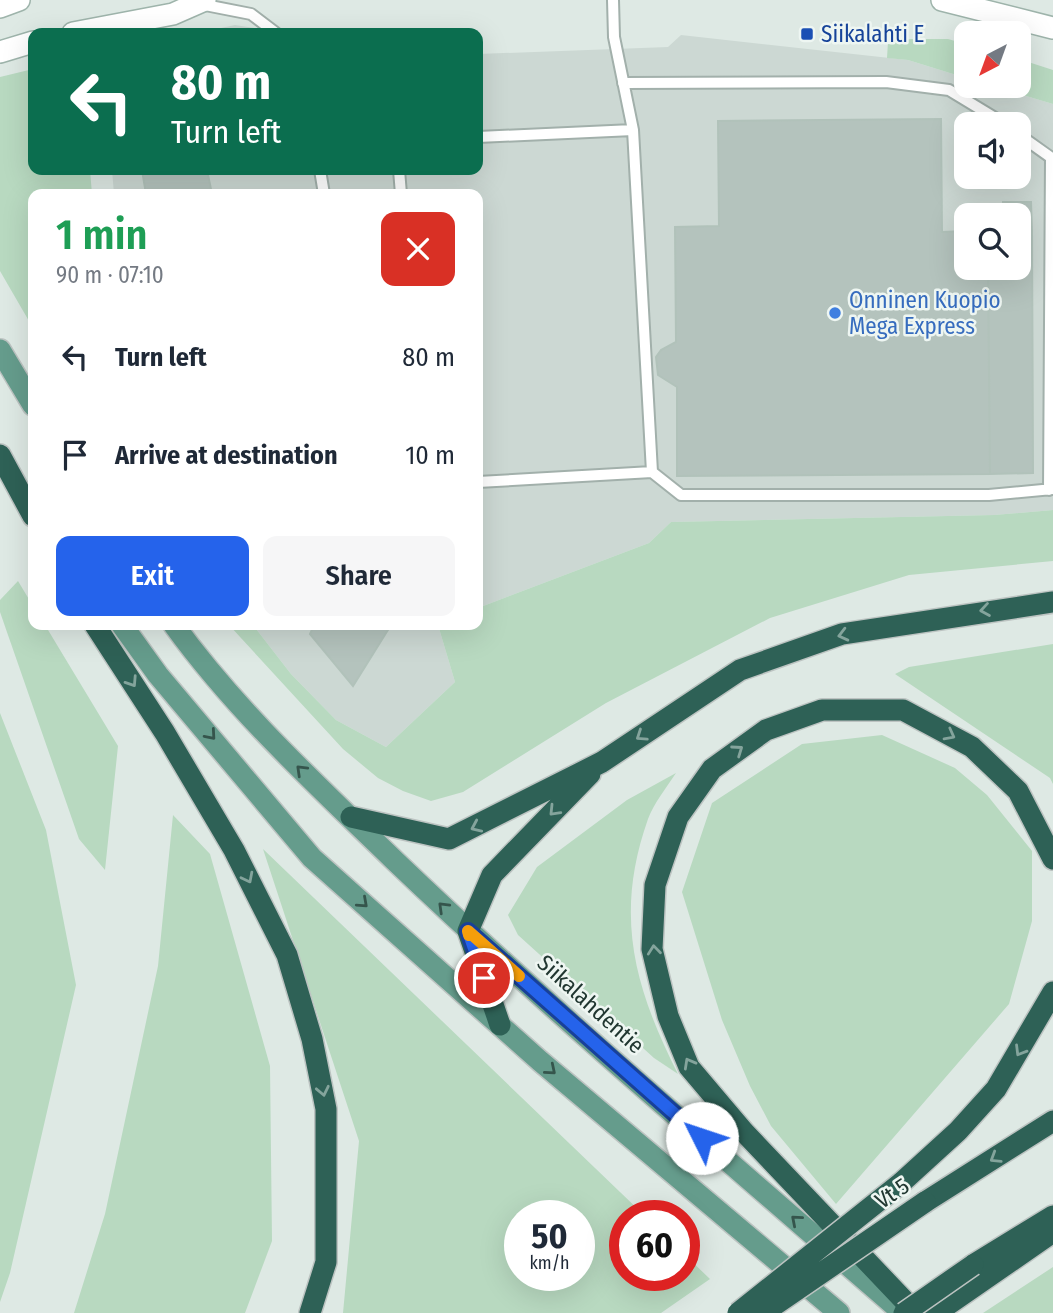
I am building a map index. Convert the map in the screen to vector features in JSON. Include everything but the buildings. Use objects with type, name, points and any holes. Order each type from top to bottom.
[{"type":"highway","points":[[0,455],[28,507]]},
{"type":"highway","points":[[351,817],[449,839],[602,762],[740,670],[842,634],[1053,602]]},
{"type":"highway","points":[[98,630],[165,733],[234,850],[287,955],[312,1039],[326,1108],[326,1262],[310,1313]]},
{"type":"highway","points":[[916,1313],[744,1132],[689,1067],[668,1016],[652,949],[655,885],[678,817],[712,769],[766,730],[822,710],[904,710],[972,747],[1018,791],[1053,859]]},
{"type":"highway","points":[[500,1025],[468,931],[492,875],[602,762]]},
{"type":"highway","points":[[738,1313],[901,1183],[958,1131],[996,1089],[1053,992]]},
{"type":"highway","name":"Vt 5","points":[[763,1313],[925,1202],[1053,1121]]},
{"type":"highway","points":[[936,1313],[978,1271],[1053,1216]]},
{"type":"highway","points":[[904,1313],[1053,1232]]},
{"type":"main road","points":[[0,7],[19,0]]},
{"type":"main road","points":[[942,0],[1053,28]]},
{"type":"main road","points":[[99,28],[173,14],[202,2]]},
{"type":"main road","points":[[0,52],[28,44]]},
{"type":"main road","points":[[0,350],[28,397]]},
{"type":"main road","points":[[0,449],[28,491]]},
{"type":"main road","points":[[126,630],[158,675],[312,858],[500,1025],[839,1313]]},
{"type":"main road","name":"Siikalahdentie","points":[[178,630],[295,764],[468,931],[904,1313]]},
{"type":"lane","points":[[613,0],[614,37],[632,130],[652,472]]},
{"type":"lane","points":[[202,2],[251,14],[269,28]]},
{"type":"lane","points":[[623,83],[886,82],[949,90],[985,112]]},
{"type":"lane","points":[[483,137],[632,130]]},
{"type":"lane","points":[[483,482],[652,472],[681,495],[989,495],[1051,489],[1052,158],[1031,143]]},
{"type":"shaded area","points":[[235,25],[254,28],[221,28]]},
{"type":"shaded area","points":[[681,35],[908,60],[954,74],[954,98],[1031,98],[1053,104],[1053,510],[994,515],[671,522],[649,543],[483,606],[483,189],[114,189],[112,175],[483,175],[483,54],[668,47]]},
{"type":"shaded area","points":[[257,630],[439,630],[455,682],[386,747],[336,720],[291,674]]},
{"type":"green space","points":[[911,39],[954,41],[954,74],[908,60],[887,58],[888,42]]},
{"type":"green space","points":[[1031,63],[1053,70],[1053,104],[1031,98]]},
{"type":"green space","points":[[28,70],[28,175],[90,175],[92,189],[28,189],[28,319],[0,271],[0,77]]},
{"type":"green space","points":[[1053,510],[1053,561],[909,575],[770,618],[606,703],[463,792],[431,801],[378,778],[343,749],[234,630],[257,630],[291,674],[336,720],[386,747],[455,682],[439,630],[483,630],[483,606],[649,543],[671,522],[994,515]]},
{"type":"green space","points":[[18,581],[28,598],[28,630],[48,630],[118,746],[105,870],[79,839],[0,612],[0,600]]},
{"type":"green space","points":[[1053,644],[1053,784],[1050,778],[895,674],[909,667]]},
{"type":"green space","points":[[0,713],[46,830],[76,985],[10,1273],[0,1302]]},
{"type":"green space","points":[[882,735],[955,768],[987,795],[1032,851],[1032,921],[1009,1004],[836,1204],[771,1126],[750,1086],[722,1020],[682,892],[712,803],[802,744]]},
{"type":"green space","points":[[676,773],[648,819],[632,887],[631,919],[640,980],[650,1011],[678,1074],[654,1058],[518,935],[508,915],[537,867],[627,800]]},
{"type":"green space","points":[[173,815],[210,854],[270,1066],[272,1241],[245,1313],[74,1313],[105,1214],[158,966]]},
{"type":"green space","points":[[263,849],[628,1200],[609,1200],[609,1291],[693,1291],[661,1313],[343,1313],[359,1141]]},
{"type":"green space","points":[[1053,1267],[1053,1313],[983,1313]]},
{"type":"green space","points":[[700,1269],[710,1279],[700,1286]]},
{"type":"slow traffic","points":[[469,935],[468,931],[519,976]]},
{"type":"place","name":"Siikalahti E","points":[[807,34]]},
{"type":"place","name":"Onninen Kuopio Mega Express","points":[[835,313]]},
{"type":"route","points":[[484,978],[468,931],[702,1138]]}]
